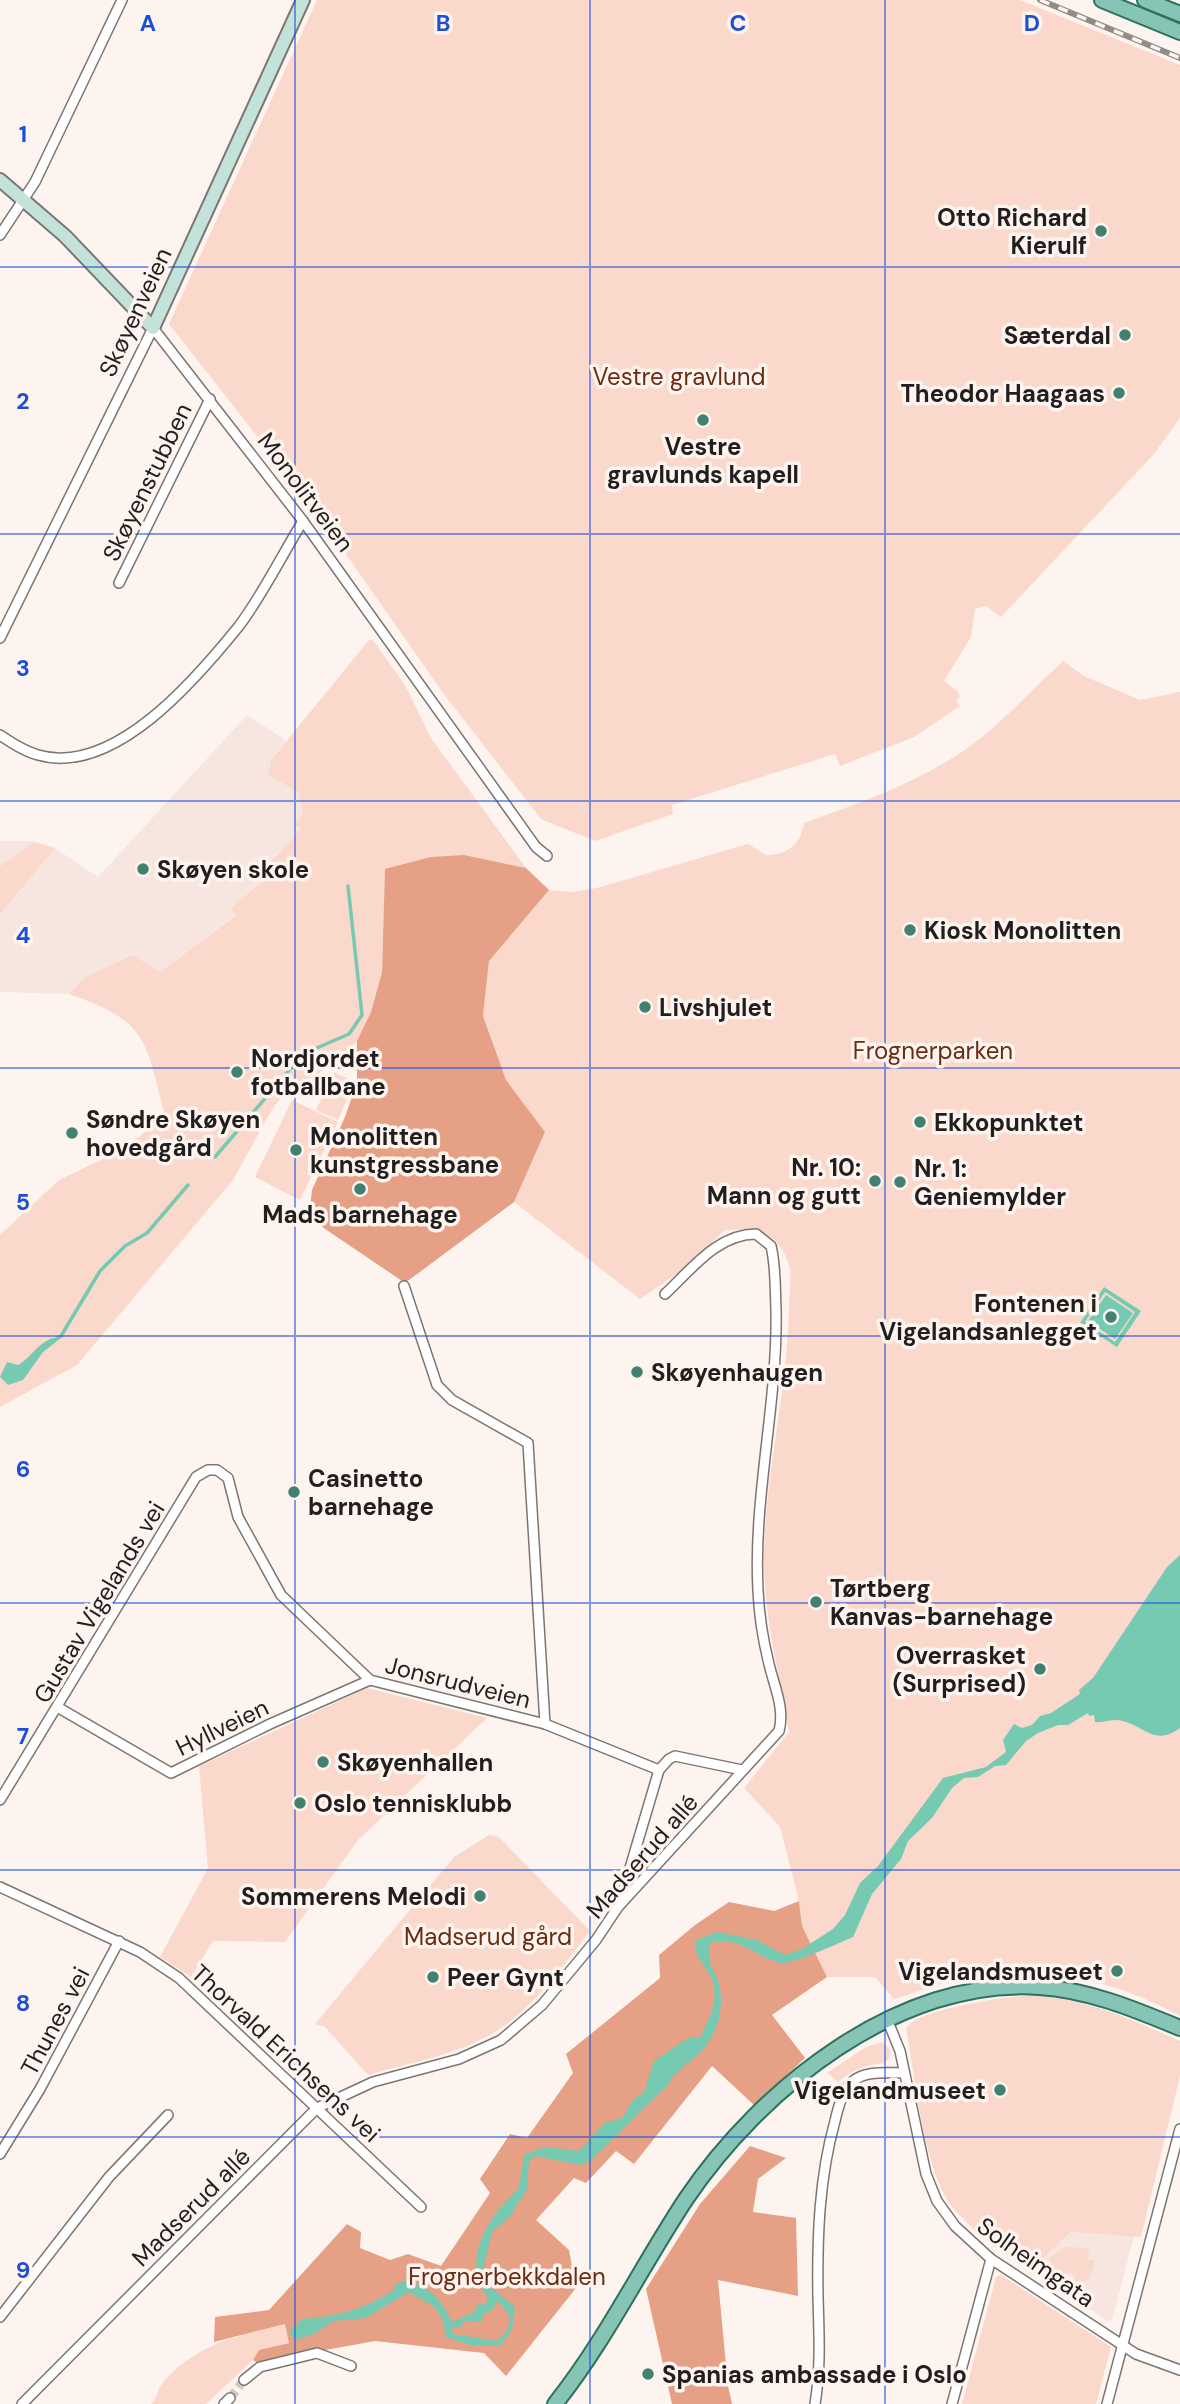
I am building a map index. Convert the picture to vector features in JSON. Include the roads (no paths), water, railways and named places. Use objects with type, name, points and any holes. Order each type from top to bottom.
[{"type":"main road","points":[[1102,0],[1180,32]]},
{"type":"main road","points":[[1145,0],[1180,14]]},
{"type":"main road","points":[[555,2404],[608,2330],[687,2198],[718,2157],[791,2084],[834,2050],[887,2019],[962,1994],[1037,1987],[1080,1992],[1105,1999],[1180,2028]]},
{"type":"street","points":[[0,235],[25,199],[122,0]]},
{"type":"street","name":"Skøyenveien","points":[[0,638],[153,328],[303,0]]},
{"type":"street","name":"Monolitveien","points":[[0,180],[25,199],[82,252],[153,328],[303,521],[531,841],[547,856]]},
{"type":"street","name":"Skøyenstubben","points":[[119,583],[210,399]]},
{"type":"street","points":[[0,735],[40,756],[84,755],[117,741],[154,720],[239,625],[303,521]]},
{"type":"street","name":"Madserud allé","points":[[22,2404],[317,2108],[373,2082],[458,2059],[501,2040],[542,2005],[596,1940],[618,1907],[776,1736],[782,1712],[762,1628],[758,1590],[758,1546],[773,1411],[776,1335],[775,1269],[771,1246],[756,1234],[729,1239],[717,1246],[665,1294]]},
{"type":"street","points":[[404,1286],[437,1385],[452,1400],[528,1443],[545,1724]]},
{"type":"street","name":"Gustav Vigelands vei","points":[[0,1800],[59,1708],[196,1477],[208,1470],[217,1470]]},
{"type":"street","name":"Jonsrudveien","points":[[217,1470],[228,1478],[238,1517],[281,1595],[370,1680],[545,1724],[659,1770]]},
{"type":"street","name":"Hyllveien","points":[[59,1708],[171,1773],[270,1724],[370,1680]]},
{"type":"street","points":[[618,1907],[659,1770],[668,1759],[675,1756],[742,1770]]},
{"type":"street","name":"Thorvald Erichsens vei","points":[[0,1886],[120,1941],[160,1964],[206,2000],[421,2207]]},
{"type":"street","name":"Thunes vei","points":[[0,2154],[40,2088],[120,1941]]},
{"type":"street","name":"Solheimgata","points":[[887,2019],[900,2051],[931,2188],[954,2226],[991,2259],[1136,2354],[1180,2370]]},
{"type":"street","points":[[815,2404],[821,2368],[818,2297],[820,2205],[827,2149],[840,2104],[852,2082],[866,2074],[904,2073]]},
{"type":"street","points":[[0,2318],[109,2176],[168,2115]]},
{"type":"street","points":[[1107,2404],[1180,2129]]},
{"type":"street","points":[[952,2404],[991,2259]]},
{"type":"street","points":[[244,2380],[260,2367],[317,2353],[351,2365]]},
{"type":"waterway","points":[[215,1157],[303,1054],[349,1034],[362,1015],[348,886]]},
{"type":"waterway","points":[[55,1340],[61,1336],[100,1271],[125,1246],[147,1233],[188,1185]]},
{"type":"tunnel","points":[[230,2398],[244,2380]]},
{"type":"railway","points":[[1040,0],[1180,58]]},
{"type":"place","name":"Otto Richard Kierulf","points":[[1101,231]]},
{"type":"place","name":"Sæterdal","points":[[1125,335]]},
{"type":"place","name":"Theodor Haagaas","points":[[1119,393]]},
{"type":"place","name":"Vestre gravlunds kapell","points":[[703,420]]},
{"type":"place","name":"Skøyen skole","points":[[143,869]]},
{"type":"place","name":"Kiosk Monolitten","points":[[910,930]]},
{"type":"place","name":"Livshjulet","points":[[645,1007]]},
{"type":"place","name":"Nordjordet fotballbane","points":[[237,1072]]},
{"type":"place","name":"Ekkopunktet","points":[[920,1122]]},
{"type":"place","name":"Søndre Skøyen hovedgård","points":[[72,1133]]},
{"type":"place","name":"Monolitten kunstgressbane","points":[[296,1150]]},
{"type":"place","name":"Nr. 10: Mann og gutt","points":[[875,1181]]},
{"type":"place","name":"Nr. 1: Geniemylder","points":[[900,1182]]},
{"type":"place","name":"Mads barnehage","points":[[360,1189]]},
{"type":"place","name":"Fontenen i Vigelandsanlegget","points":[[1111,1317]]},
{"type":"place","name":"Skøyenhaugen","points":[[637,1372]]},
{"type":"place","name":"Casinetto barnehage","points":[[294,1492]]},
{"type":"place","name":"Tørtberg Kanvas-barnehage","points":[[816,1602]]},
{"type":"place","name":"Overrasket (Surprised)","points":[[1040,1669]]},
{"type":"place","name":"Skøyenhallen","points":[[323,1762]]},
{"type":"place","name":"Oslo tennisklubb","points":[[300,1803]]},
{"type":"place","name":"Sommerens Melodi","points":[[480,1896]]},
{"type":"place","name":"Vigelandsmuseet","points":[[1117,1971]]},
{"type":"place","name":"Peer Gynt","points":[[433,1977]]},
{"type":"place","name":"Vigelandmuseet","points":[[1000,2090]]},
{"type":"place","name":"Spanias ambassade i Oslo","points":[[648,2374]]},
{"type":"park label","name":"Vestre gravlund","points":[[679,376]]},
{"type":"park label","name":"Frognerparken","points":[[933,1050]]},
{"type":"park label","name":"Madserud gård","points":[[488,1936]]},
{"type":"park label","name":"Frognerbekkdalen","points":[[507,2276]]}]
